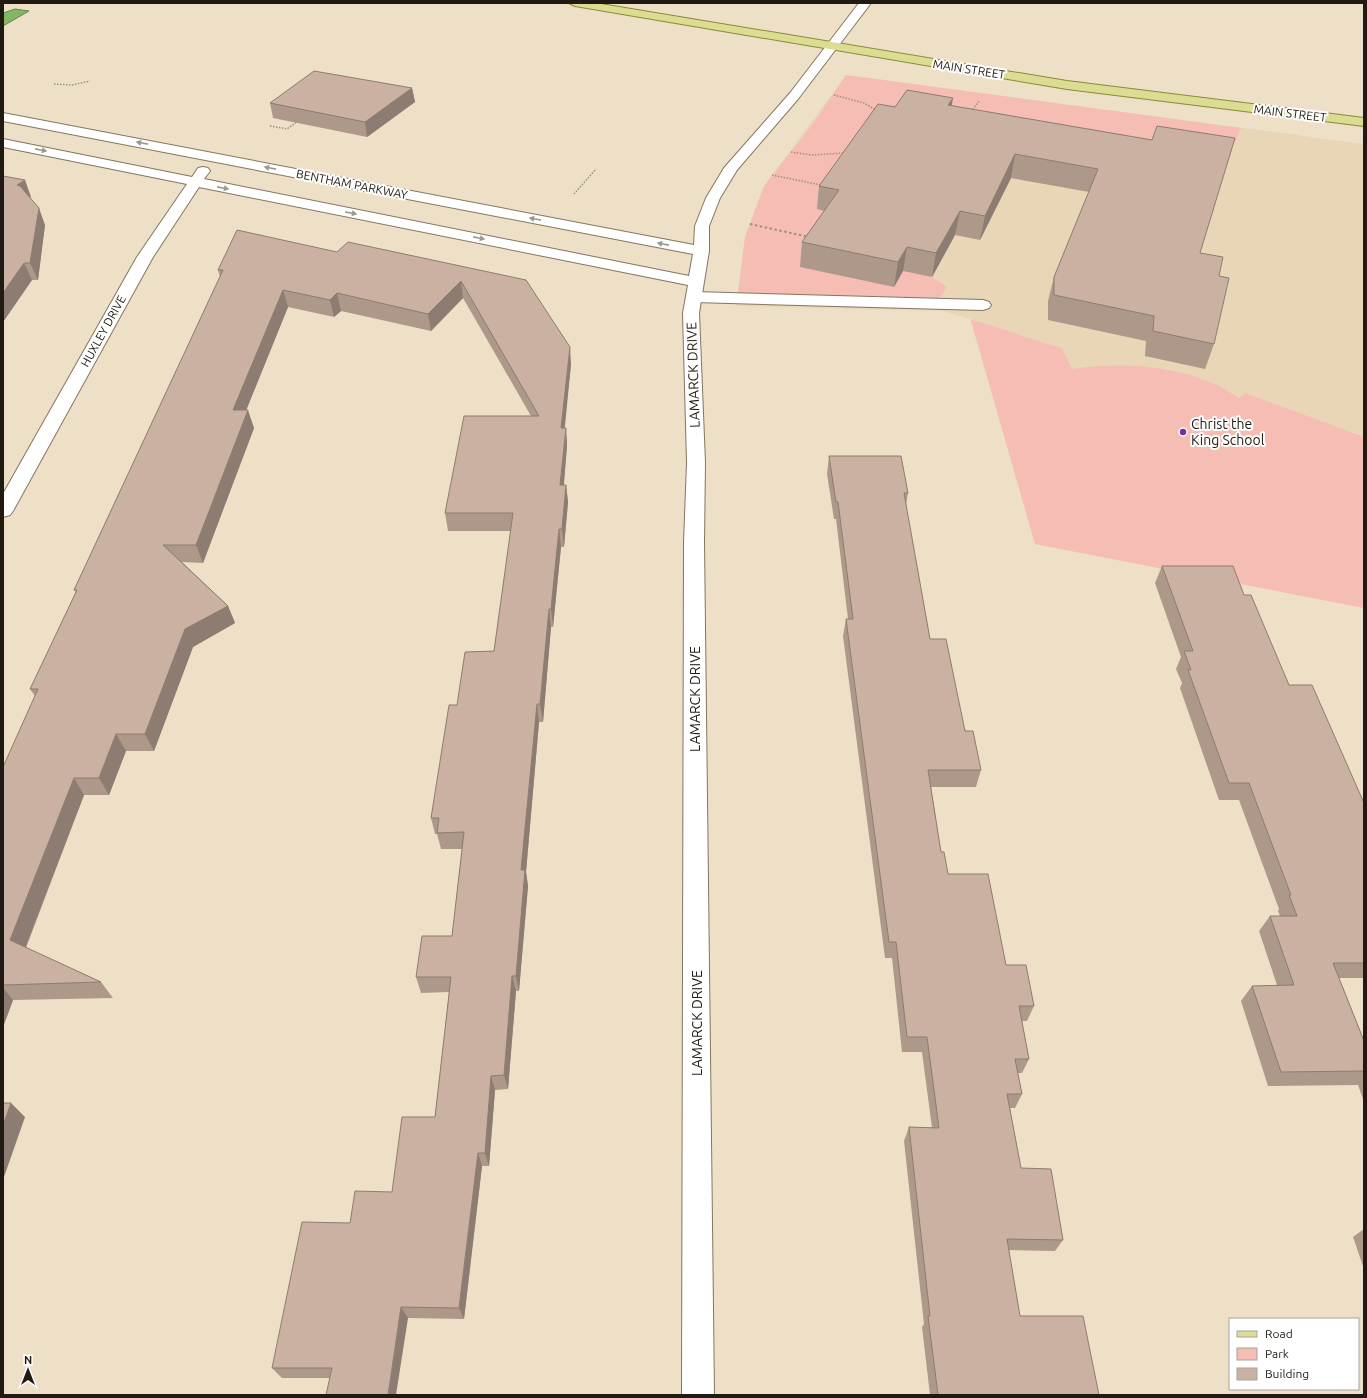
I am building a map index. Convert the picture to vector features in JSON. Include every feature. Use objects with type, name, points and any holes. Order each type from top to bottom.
[{"type":"main road","name":"MAIN STREET","points":[[575,3],[1067,85],[1364,122]]},
{"type":"street","name":"LAMARCK DRIVE","points":[[698,1395],[694,550],[696,463],[691,313],[701,251],[702,226],[713,198],[731,168],[794,96],[865,3]]},
{"type":"street","name":"BENTHAM PARKWAY","points":[[3,116],[701,251]]},
{"type":"street","name":"BENTHAM PARKWAY","points":[[3,143],[196,182],[695,289],[983,305]]},
{"type":"street","name":"HUXLEY DRIVE","points":[[3,511],[145,257],[213,157]]},
{"type":"path","points":[[54,84],[72,85],[90,81]]},
{"type":"path","points":[[833,95],[864,103],[876,111]]},
{"type":"path","points":[[971,112],[979,100]]},
{"type":"path","points":[[270,126],[287,129],[298,122]]},
{"type":"path","points":[[791,152],[812,155],[845,153]]},
{"type":"path","points":[[569,199],[596,169]]},
{"type":"path","points":[[772,175],[822,186]]},
{"type":"path","points":[[750,224],[812,238]]},
{"type":"shaded area","points":[[15,9],[29,11],[3,26],[3,13]]},
{"type":"shaded area","name":"Christ the King School","points":[[846,75],[1364,144],[1364,608],[1035,544],[970,319],[942,311],[736,306],[745,237],[764,186]]},
{"type":"green space","points":[[846,75],[1241,128],[1227,162],[1092,154],[837,213],[894,287],[903,271],[932,277],[947,287],[940,298],[738,293],[745,237],[764,186],[815,121]]},
{"type":"green space","points":[[971,320],[1062,348],[1072,369],[1126,366],[1163,369],[1181,373],[1218,385],[1239,398],[1245,393],[1364,437],[1364,608],[1035,544]]},
{"type":"building","points":[[314,71],[412,88],[365,122],[270,103]]},
{"type":"building","points":[[907,90],[953,98],[948,105],[1152,140],[1157,126],[1235,138],[1200,253],[1223,257],[1219,276],[1229,278],[1214,344],[1153,331],[1154,316],[1054,295],[1054,277],[1098,169],[1015,154],[985,216],[960,211],[936,253],[907,247],[898,262],[802,242],[839,190],[819,186],[878,104],[895,107]]},
{"type":"building","points":[[3,176],[25,180],[17,185],[20,186],[39,208],[30,263],[24,263],[3,293]]},
{"type":"building","points":[[237,230],[337,252],[348,242],[526,280],[570,347],[561,428],[566,428],[560,485],[566,485],[562,529],[559,529],[551,609],[549,609],[540,704],[537,704],[521,870],[525,870],[516,976],[512,976],[504,1075],[491,1076],[485,1153],[478,1153],[459,1308],[401,1307],[388,1395],[326,1395],[332,1368],[272,1368],[302,1222],[350,1223],[355,1191],[392,1192],[402,1117],[435,1117],[451,977],[416,977],[422,936],[452,936],[464,832],[437,833],[439,818],[431,818],[449,705],[457,705],[465,652],[494,651],[513,513],[445,513],[464,416],[539,416],[461,281],[428,314],[337,293],[330,300],[283,290],[233,410],[248,410],[196,545],[163,545],[228,606],[185,629],[145,734],[116,734],[99,778],[74,778],[10,940],[101,982],[3,985],[3,767],[38,689],[30,689],[77,590],[74,590],[223,270],[218,270]]},
{"type":"building","points":[[829,456],[901,456],[908,493],[904,493],[930,639],[946,639],[965,731],[973,731],[981,770],[928,770],[941,852],[944,852],[948,874],[988,874],[1006,965],[1026,965],[1034,1006],[1019,1006],[1029,1059],[1015,1059],[1022,1094],[1007,1094],[1021,1168],[1051,1169],[1063,1240],[1007,1239],[1020,1316],[1083,1316],[1099,1395],[938,1395],[928,1316],[930,1316],[909,1127],[939,1128],[927,1037],[907,1037],[896,942],[889,942],[846,619],[853,619],[838,502],[836,502]]},
{"type":"building","points":[[1162,566],[1233,566],[1244,595],[1251,595],[1289,685],[1312,685],[1364,803],[1364,963],[1333,963],[1364,1041],[1364,1071],[1281,1072],[1252,986],[1294,985],[1270,916],[1297,916],[1289,895],[1291,895],[1249,783],[1229,783],[1188,670],[1191,670],[1184,651],[1193,651]]},
{"type":"building","points":[[3,1103],[11,1103],[3,1125]]},
{"type":"place","name":"Christ the King School","points":[[1183,432]]}]
